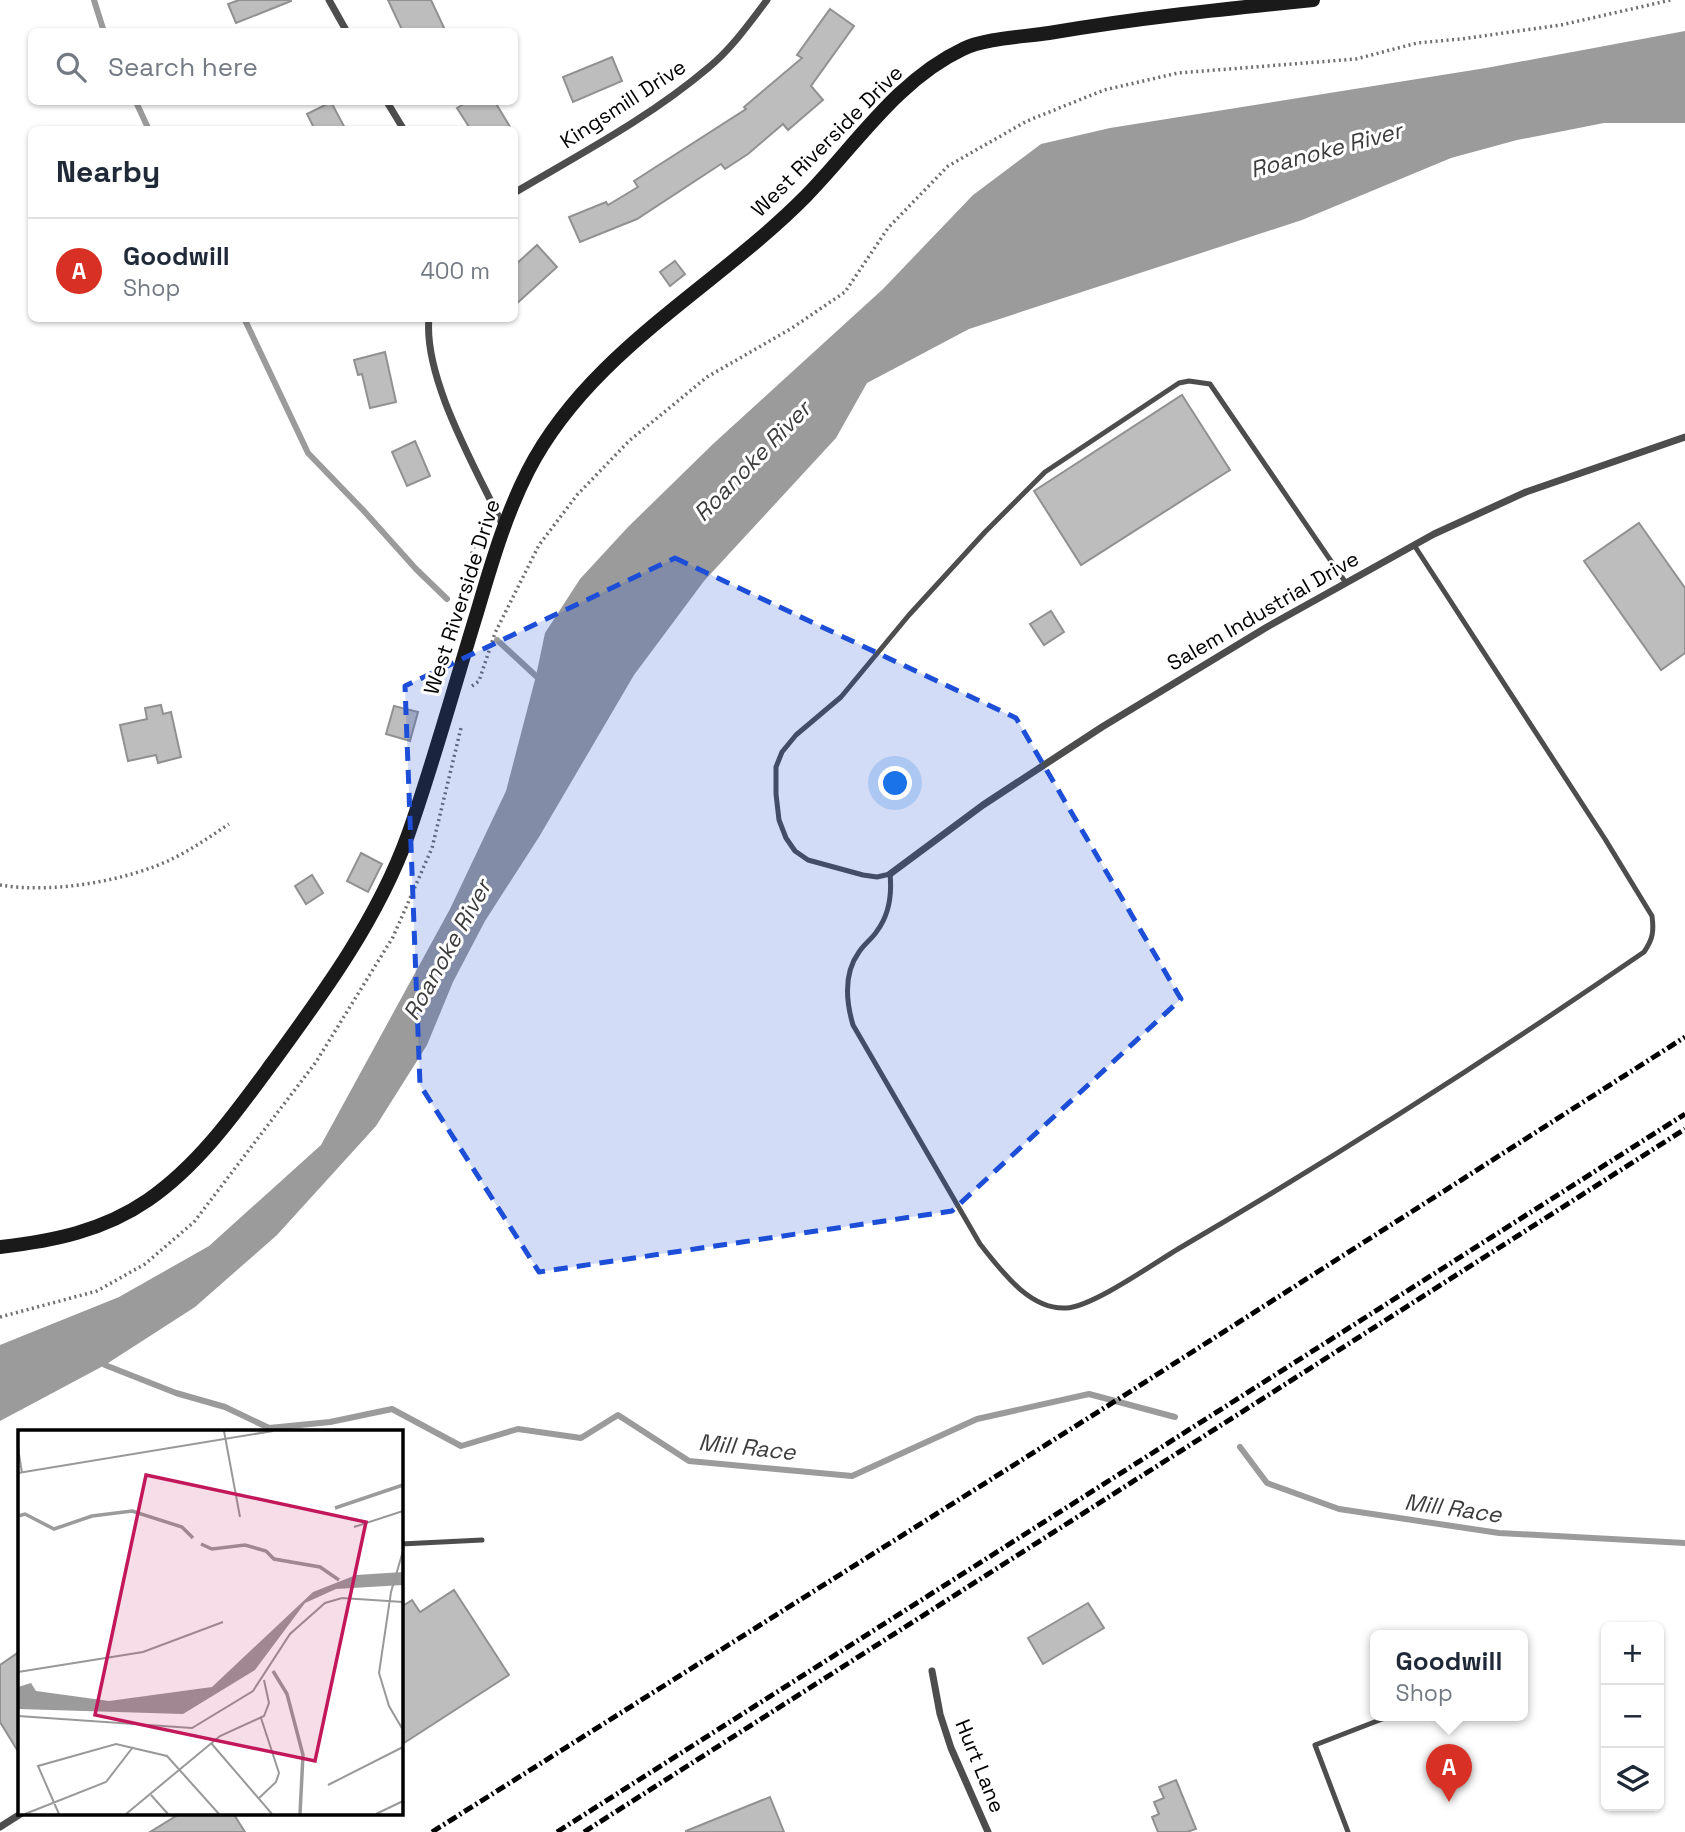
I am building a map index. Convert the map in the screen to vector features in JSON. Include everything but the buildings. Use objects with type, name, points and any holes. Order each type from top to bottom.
[{"type":"street","points":[[329,0],[345,28]]},
{"type":"street","name":"Kingsmill Drive","points":[[518,191],[667,100],[709,67],[736,41],[767,0]]},
{"type":"street","name":"West Riverside Drive","points":[[0,1247],[36,1243],[89,1231],[147,1201],[204,1150],[304,1019],[354,945],[383,893],[406,841],[503,526],[536,456],[590,385],[632,343],[766,233],[805,197],[890,104],[920,77],[968,46],[1106,23],[1312,0]]},
{"type":"street","points":[[389,105],[402,126]]},
{"type":"street","points":[[429,322],[430,356],[437,382],[503,526]]},
{"type":"street","name":"Salem Industrial Drive","points":[[890,874],[983,805],[1102,727],[1267,627],[1414,545],[1526,492],[1685,437]]},
{"type":"street","name":"Hurt Lane","points":[[932,1671],[940,1714],[951,1748],[988,1832]]},
{"type":"street","points":[[0,1827],[20,1814]]},
{"type":"lane","points":[[1346,583],[1210,384],[1189,381],[1179,383],[1045,472],[926,597],[841,697],[796,735],[782,752],[776,767],[779,820],[786,838],[795,850],[808,860],[863,876],[890,874],[890,900],[886,914],[878,930],[858,952],[850,970],[847,997],[853,1025],[980,1244],[1012,1280],[1041,1304],[1057,1308],[1085,1304],[1359,1140],[1545,1021],[1644,952],[1651,941],[1654,929],[1652,916],[1414,545]]},
{"type":"lane","points":[[402,1544],[482,1539]]},
{"type":"lane","points":[[1348,1832],[1315,1745],[1377,1721]]},
{"type":"path","points":[[472,686],[479,681],[495,633],[539,545],[577,495],[629,441],[707,377],[792,328],[845,292],[888,228],[948,166],[1027,121],[1104,90],[1178,73],[1356,59],[1417,43],[1561,25],[1671,0]]},
{"type":"path","points":[[0,885],[63,887],[143,870],[201,844],[229,824]]},
{"type":"highlighted area","points":[[675,558],[1016,718],[1181,999],[952,1211],[539,1272],[420,1085],[405,686]]},
{"type":"water","name":"Roanoke River","points":[[1685,31],[1685,123],[1604,123],[1517,140],[1451,158],[1302,220],[969,329],[867,383],[836,438],[704,581],[634,675],[539,837],[485,921],[453,982],[427,1045],[376,1126],[277,1235],[195,1307],[105,1365],[0,1421],[0,1345],[119,1297],[209,1246],[321,1145],[450,909],[506,791],[545,633],[580,579],[628,527],[713,444],[883,289],[973,195],[1041,144],[1110,128],[1486,68]]},
{"type":"waterway","points":[[94,0],[103,28]]},
{"type":"waterway","points":[[137,105],[147,126]]},
{"type":"waterway","points":[[246,322],[308,453],[447,599]]},
{"type":"waterway","points":[[497,640],[536,676],[541,677]]},
{"type":"waterway","name":"Mill Race","points":[[102,1360],[105,1365],[176,1393],[225,1407],[269,1428],[330,1422],[392,1409],[461,1446],[518,1429],[581,1438],[618,1415],[689,1461],[852,1476],[977,1419],[1089,1394],[1175,1417]]},
{"type":"waterway","name":"Mill Race","points":[[1240,1447],[1267,1483],[1339,1509],[1499,1533],[1685,1543]]},
{"type":"railway","points":[[432,1832],[1128,1393],[1685,1037]]},
{"type":"railway","points":[[557,1832],[1685,1114]]},
{"type":"railway","points":[[584,1832],[1685,1129]]},
{"type":"place","name":"Goodwill","points":[[1449,1802]]}]
